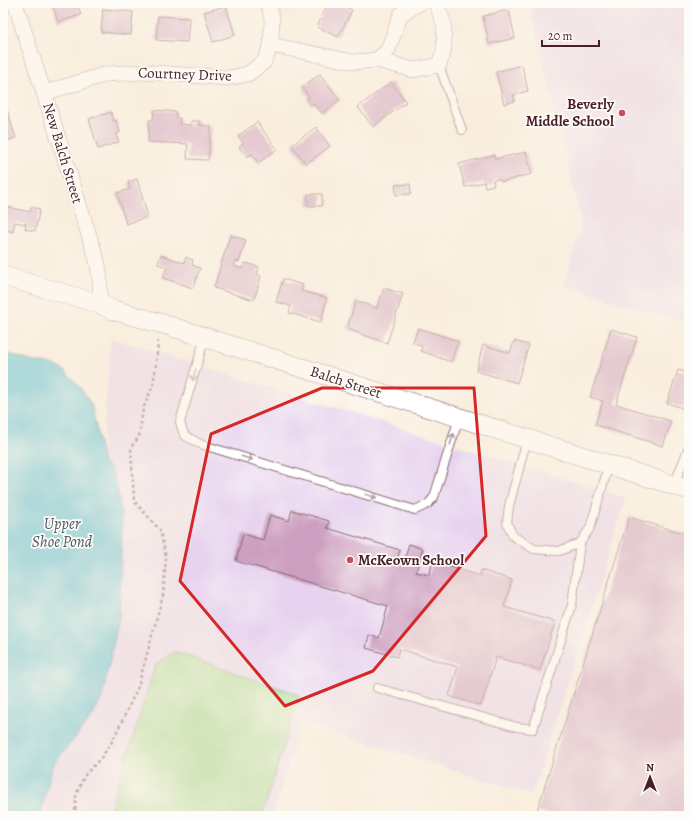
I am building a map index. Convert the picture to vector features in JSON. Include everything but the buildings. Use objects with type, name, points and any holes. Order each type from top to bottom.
[{"type":"street","name":"New Balch Street","points":[[15,3],[98,264],[100,304]]},
{"type":"street","name":"Courtney Drive","points":[[44,93],[107,74],[143,72],[228,78],[248,74],[264,62],[271,46],[272,18],[268,3]]},
{"type":"street","points":[[377,60],[388,50],[402,14],[420,3]]},
{"type":"street","points":[[271,46],[354,62],[377,60],[414,70],[439,65],[444,50],[444,24],[436,3]]},
{"type":"street","name":"Balch Street","points":[[3,276],[100,304],[113,310],[163,324],[682,488]]},
{"type":"lane","points":[[439,65],[462,130]]},
{"type":"lane","points":[[204,337],[180,422],[184,435],[200,444],[415,510],[428,504],[434,497],[459,418]]},
{"type":"lane","points":[[527,440],[509,506],[507,523],[514,536],[534,549],[559,551],[580,542]]},
{"type":"lane","points":[[682,488],[689,447]]},
{"type":"lane","points":[[377,688],[517,727],[533,728],[572,605],[580,542],[590,528],[609,465]]},
{"type":"path","points":[[75,816],[76,795],[84,776],[101,758],[113,740],[138,687],[163,595],[166,558],[160,530],[134,501],[131,448],[139,437],[143,409],[153,385],[157,344],[163,324]]},
{"type":"highlighted area","points":[[322,388],[474,388],[486,536],[373,671],[285,706],[180,581],[211,434]]},
{"type":"shaded area","name":"Beverly Middle School","points":[[529,3],[689,3],[689,324],[564,285],[582,224]]},
{"type":"shaded area","name":"McKeown School","points":[[111,338],[626,498],[532,795],[301,722],[273,816],[17,816],[88,623]]},
{"type":"green space","points":[[175,652],[299,695],[262,816],[108,816],[156,664]]},
{"type":"water","name":"Upper Shoe Pond","points":[[3,352],[31,361],[54,365],[64,370],[80,387],[92,406],[103,463],[111,470],[118,492],[122,526],[119,618],[102,697],[92,717],[55,762],[40,816],[3,816]]},
{"type":"place","name":"Beverly Middle School","points":[[622,113]]},
{"type":"place","name":"McKeown School","points":[[350,560]]}]
